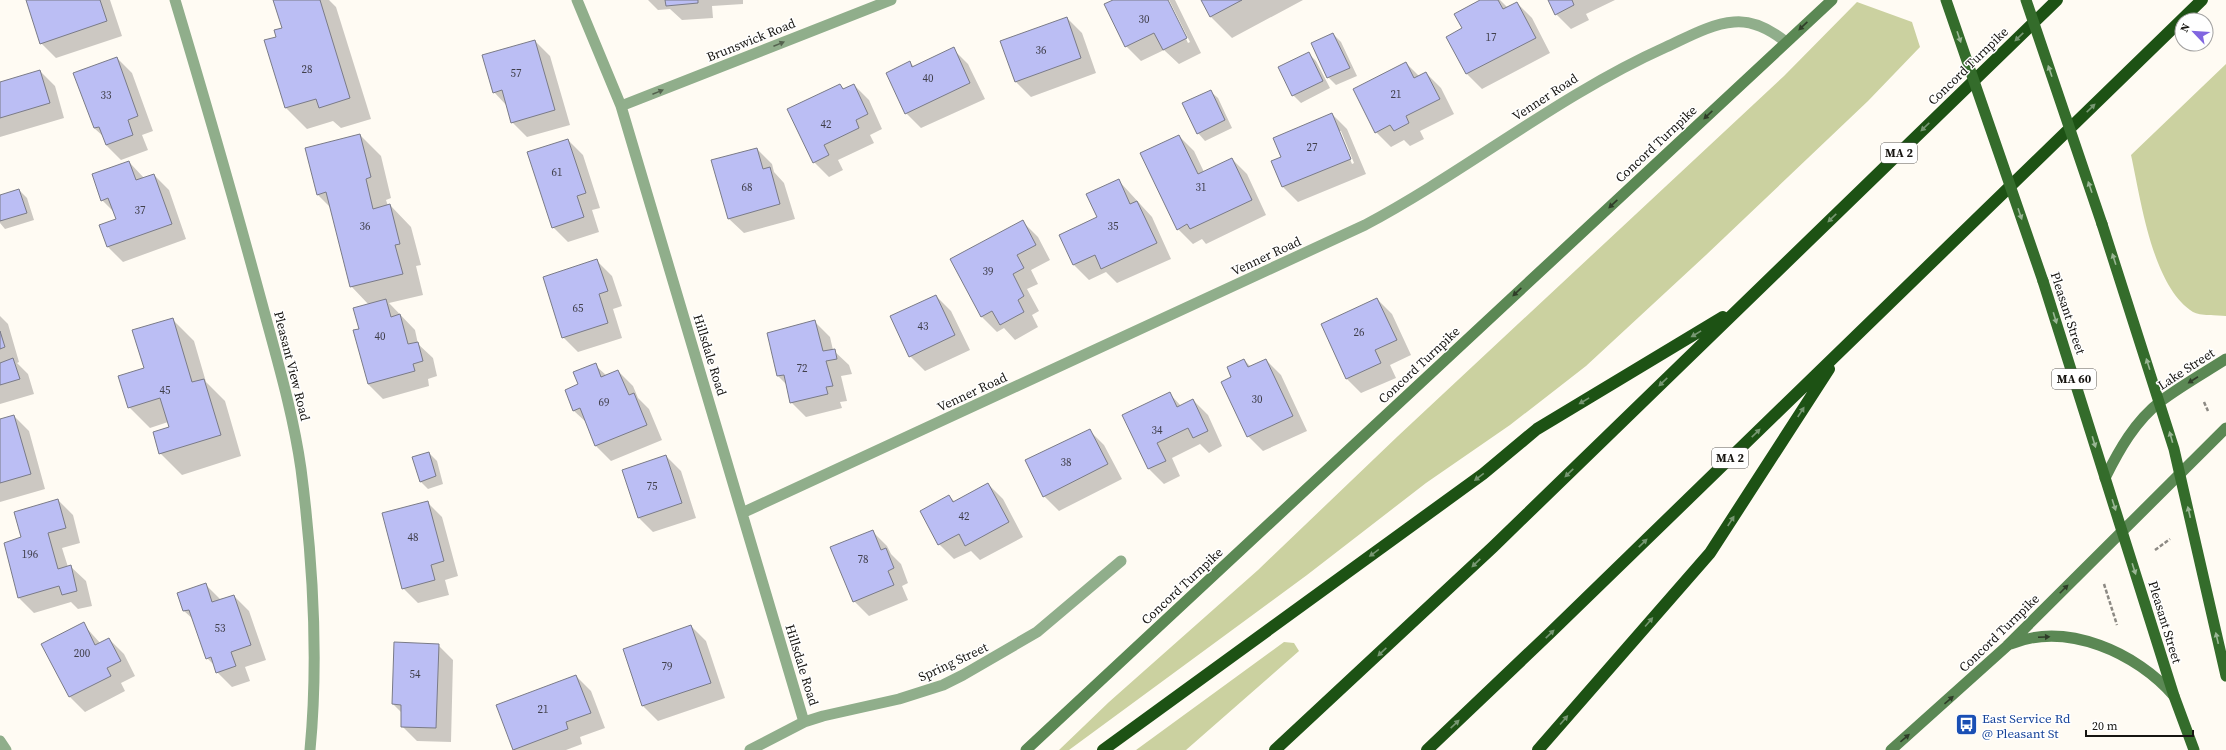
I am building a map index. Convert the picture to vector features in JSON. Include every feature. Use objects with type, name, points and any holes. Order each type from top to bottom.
[{"type":"highway","name":"Concord Turnpike","points":[[1275,750],[1493,547],[2057,0]]},
{"type":"highway","name":"MA 2","points":[[1427,750],[1549,634],[2202,0]]},
{"type":"highway","points":[[1103,750],[1482,474],[1537,429],[1741,306]]},
{"type":"highway","points":[[1538,750],[1710,553],[1841,350]]},
{"type":"main road","name":"Concord Turnpike","points":[[1026,750],[1832,0]]},
{"type":"main road","name":"Pleasant Street","points":[[1946,0],[2043,280],[2174,696],[2194,750]]},
{"type":"main road","points":[[2026,0],[2102,224],[2160,402],[2180,473],[2226,676]]},
{"type":"main road","name":"Lake Street","points":[[2105,478],[2124,443],[2139,423],[2160,402],[2226,359]]},
{"type":"main road","points":[[2180,473],[2226,428]]},
{"type":"main road","name":"Concord Turnpike","points":[[1891,750],[2007,646],[2180,473]]},
{"type":"main road","points":[[2007,646],[2021,640],[2046,636],[2073,639],[2100,646],[2139,664],[2158,678],[2174,696]]},
{"type":"street","name":"Pleasant View Road","points":[[175,0],[248,253],[287,398],[300,468],[310,549],[315,625],[310,750]]},
{"type":"street","name":"Hillsdale Road","points":[[577,0],[622,106],[804,722]]},
{"type":"street","name":"Brunswick Road","points":[[622,106],[891,0]]},
{"type":"street","name":"Venner Road","points":[[742,513],[1359,228],[1429,189],[1581,90],[1640,58],[1704,30],[1734,22],[1752,23],[1786,42]]},
{"type":"street","name":"Spring Street","points":[[750,750],[804,722],[823,716],[899,699],[943,685],[964,675],[1036,632],[1121,560]]},
{"type":"street","points":[[0,741],[6,750]]},
{"type":"path","points":[[2204,402],[2210,414]]},
{"type":"path","points":[[2153,552],[2175,534]]},
{"type":"path","points":[[2103,579],[2118,628]]},
{"type":"green space","points":[[1857,2],[1912,22],[1920,47],[1868,101],[1706,255],[1586,366],[1510,425],[1426,483],[1307,575],[1069,750],[1059,750],[1109,702],[1258,570],[1398,436],[1784,76]]},
{"type":"green space","points":[[2226,64],[2226,316],[2204,315],[2193,312],[2179,300],[2167,283],[2150,241],[2131,155]]},
{"type":"green space","points":[[1284,642],[1294,643],[1299,651],[1186,750],[1136,750]]},
{"type":"building","points":[[26,0],[100,0],[107,21],[40,44]]},
{"type":"building","points":[[273,0],[320,0],[350,98],[319,108],[316,99],[285,108],[264,40],[276,37],[274,30],[282,28]]},
{"type":"building","points":[[665,0],[698,0],[698,3],[666,6]]},
{"type":"building","points":[[1113,0],[1168,0],[1187,38],[1163,50],[1154,33],[1125,47],[1104,4]]},
{"type":"building","points":[[1201,0],[1242,0],[1210,17]]},
{"type":"building","points":[[1480,0],[1498,0],[1503,9],[1517,2],[1536,38],[1466,74],[1446,37],[1462,28],[1454,14]]},
{"type":"building","points":[[1548,0],[1572,0],[1574,5],[1555,15]]},
{"type":"building","points":[[1067,17],[1081,58],[1015,82],[1000,41]]},
{"type":"building","points":[[1333,33],[1350,68],[1327,78],[1311,43]]},
{"type":"building","points":[[535,40],[555,110],[511,123],[502,90],[493,93],[482,55]]},
{"type":"building","points":[[954,47],[970,83],[905,114],[886,73],[910,61],[912,67]]},
{"type":"building","points":[[1309,52],[1323,81],[1292,96],[1278,67]]},
{"type":"building","points":[[117,57],[138,116],[128,120],[133,135],[106,145],[99,127],[94,128],[73,73]]},
{"type":"building","points":[[1406,62],[1414,78],[1426,72],[1440,99],[1406,116],[1409,123],[1394,131],[1390,125],[1375,133],[1353,89]]},
{"type":"building","points":[[40,70],[50,103],[0,118],[0,82]]},
{"type":"building","points":[[840,84],[843,89],[854,84],[868,114],[856,120],[859,128],[824,145],[829,155],[813,163],[787,109]]},
{"type":"building","points":[[1211,90],[1225,120],[1197,134],[1182,103]]},
{"type":"building","points":[[1332,113],[1351,159],[1282,187],[1271,161],[1281,157],[1273,138]]},
{"type":"building","points":[[360,134],[371,177],[366,179],[373,209],[390,204],[400,244],[395,245],[403,274],[350,287],[326,192],[317,195],[305,148]]},
{"type":"building","points":[[1179,135],[1198,174],[1232,158],[1252,200],[1190,229],[1187,224],[1177,230],[1140,153]]},
{"type":"building","points":[[568,139],[586,193],[577,196],[584,217],[552,228],[527,152]]},
{"type":"building","points":[[757,148],[763,169],[770,167],[780,204],[728,219],[711,160]]},
{"type":"building","points":[[129,161],[136,180],[154,174],[172,224],[107,247],[99,225],[116,219],[108,198],[101,201],[92,174]]},
{"type":"building","points":[[1119,179],[1130,204],[1137,201],[1157,243],[1101,269],[1095,255],[1073,265],[1059,235],[1097,217],[1086,194]]},
{"type":"building","points":[[19,189],[27,213],[0,221],[0,195]]},
{"type":"building","points":[[1023,220],[1036,245],[1017,255],[1024,268],[1013,274],[1024,296],[1018,300],[1024,312],[1000,325],[992,311],[981,317],[950,259]]},
{"type":"building","points":[[597,259],[608,291],[599,294],[608,323],[562,338],[543,277]]},
{"type":"building","points":[[936,295],[955,335],[909,357],[890,316]]},
{"type":"building","points":[[1377,298],[1397,340],[1375,350],[1381,363],[1346,379],[1321,324]]},
{"type":"building","points":[[386,299],[391,317],[400,314],[408,344],[418,342],[423,361],[413,364],[415,371],[368,384],[353,330],[359,329],[353,308]]},
{"type":"building","points":[[173,318],[192,382],[204,379],[221,435],[159,454],[153,432],[169,427],[160,398],[128,408],[118,376],[144,368],[132,330]]},
{"type":"building","points":[[815,320],[823,351],[835,349],[837,359],[826,361],[833,386],[826,387],[828,394],[790,403],[784,375],[777,376],[767,333]]},
{"type":"building","points":[[0,331],[5,347],[0,349]]},
{"type":"building","points":[[13,358],[20,379],[0,385],[0,363]]},
{"type":"building","points":[[1244,359],[1248,367],[1266,359],[1293,416],[1247,437],[1221,382],[1231,377],[1227,367]]},
{"type":"building","points":[[596,363],[601,377],[618,370],[629,395],[634,393],[647,425],[595,446],[580,408],[573,411],[565,390],[578,384],[573,372]]},
{"type":"building","points":[[1170,392],[1177,407],[1193,399],[1208,431],[1193,438],[1188,428],[1157,443],[1166,461],[1148,469],[1122,415]]},
{"type":"building","points":[[14,415],[31,474],[0,483],[0,419]]},
{"type":"building","points":[[1090,429],[1108,464],[1043,497],[1025,460]]},
{"type":"building","points":[[429,452],[436,476],[420,482],[412,457]]},
{"type":"building","points":[[666,455],[682,503],[638,518],[622,470]]},
{"type":"building","points":[[988,483],[1009,522],[965,546],[959,534],[938,545],[920,511],[949,495],[953,502]]},
{"type":"building","points":[[58,499],[66,528],[48,533],[58,569],[71,565],[77,591],[62,595],[59,586],[18,598],[4,543],[21,537],[14,512]]},
{"type":"building","points":[[428,501],[444,561],[431,565],[435,580],[402,589],[382,513]]},
{"type":"building","points":[[873,530],[881,550],[886,548],[894,568],[888,571],[894,585],[853,602],[830,547]]},
{"type":"building","points":[[206,583],[212,602],[234,595],[251,645],[231,652],[236,666],[216,673],[211,657],[206,659],[189,610],[183,611],[177,593]]},
{"type":"building","points":[[84,622],[95,645],[109,638],[121,661],[107,668],[111,676],[69,697],[41,644]]},
{"type":"building","points":[[691,625],[711,683],[642,706],[623,649]]},
{"type":"building","points":[[394,642],[439,644],[436,728],[401,727],[401,705],[392,704]]},
{"type":"building","points":[[576,675],[591,713],[566,722],[568,729],[513,750],[496,705]]},
{"type":"place","name":"East Service Rd @ Pleasant St","points":[[1966,725]]}]
